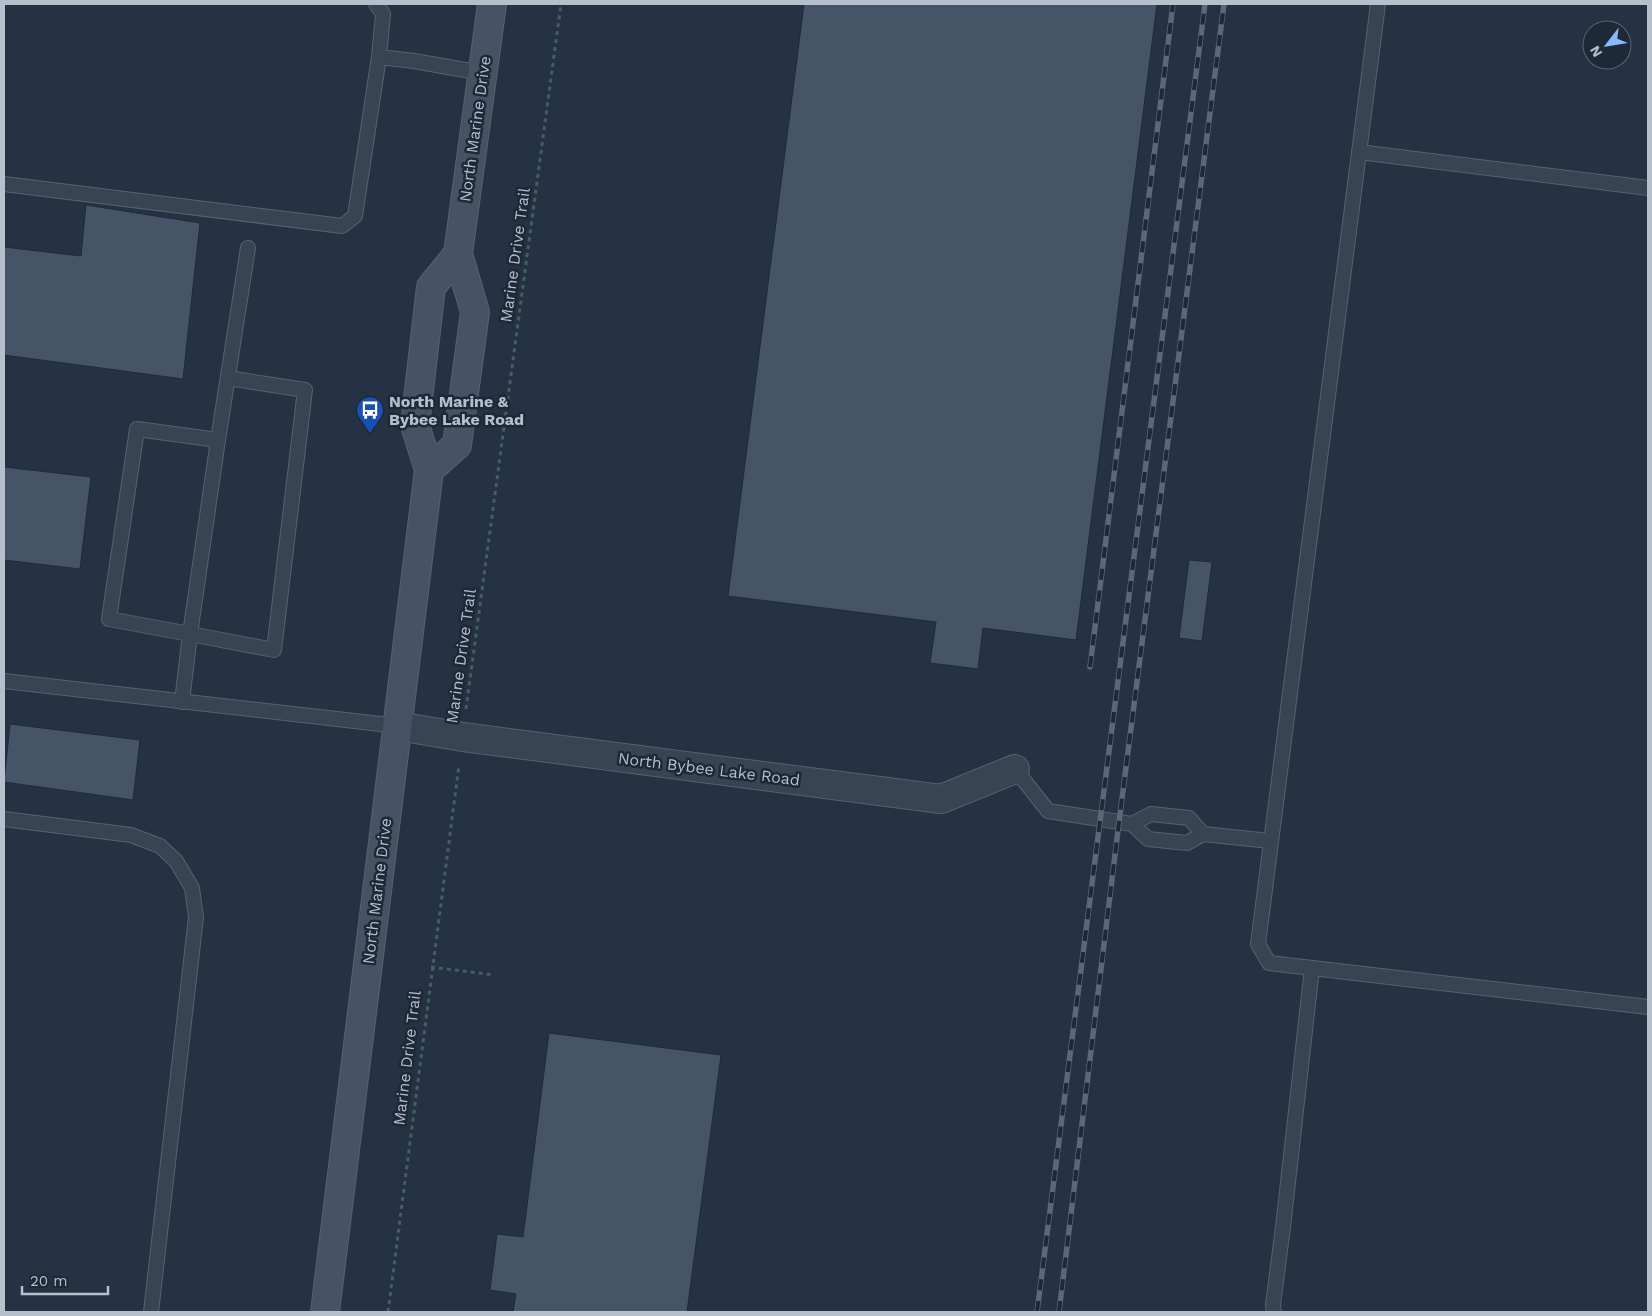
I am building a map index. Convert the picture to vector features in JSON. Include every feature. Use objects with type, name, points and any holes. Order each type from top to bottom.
[{"type":"main road","name":"North Marine Drive","points":[[429,470],[457,445],[475,312],[458,254],[492,4]]},
{"type":"main road","name":"North Marine Drive","points":[[325,1312],[429,470],[415,425],[430,287],[458,254]]},
{"type":"street","name":"North Bybee Lake Road","points":[[398,726],[463,737],[941,799],[1015,769]]},
{"type":"lane","points":[[4,184],[342,226],[355,216],[379,57],[383,14],[376,4]]},
{"type":"lane","points":[[1378,4],[1258,944],[1270,963],[1648,1008]]},
{"type":"lane","points":[[379,57],[414,61],[482,74]]},
{"type":"lane","points":[[1359,152],[1648,188]]},
{"type":"lane","points":[[182,702],[218,440],[248,248]]},
{"type":"lane","points":[[218,440],[137,429],[109,619],[274,650],[305,390],[228,378]]},
{"type":"lane","points":[[4,681],[398,726]]},
{"type":"lane","points":[[1015,769],[1048,811],[1132,824],[1148,839],[1187,843],[1203,834],[1270,841]]},
{"type":"lane","points":[[1132,824],[1151,814],[1189,818],[1203,834]]},
{"type":"lane","points":[[4,819],[131,835],[160,846],[176,861],[192,888],[196,917],[151,1312]]},
{"type":"lane","points":[[1274,1312],[1273,1305],[1312,968]]},
{"type":"path","name":"Marine Drive Trail","points":[[388,1312],[561,4]]},
{"type":"path","points":[[432,968],[494,975]]},
{"type":"building","points":[[804,4],[1157,4],[1076,640],[983,628],[978,669],[930,663],[936,622],[728,596]]},
{"type":"building","points":[[86,205],[200,223],[183,379],[4,355],[4,247],[81,256]]},
{"type":"building","points":[[4,467],[91,477],[80,569],[4,560]]},
{"type":"building","points":[[1189,560],[1212,562],[1202,641],[1179,638]]},
{"type":"building","points":[[10,724],[140,740],[133,800],[4,782]]},
{"type":"building","points":[[549,1033],[721,1055],[687,1312],[513,1312],[516,1294],[490,1290],[497,1234],[523,1237]]},
{"type":"railway","points":[[1090,667],[1173,4]]},
{"type":"railway","points":[[1037,1312],[1205,4]]},
{"type":"railway","points":[[1059,1312],[1119,822],[1224,4]]},
{"type":"place","name":"North Marine & Bybee Lake Road","points":[[370,434]]}]
